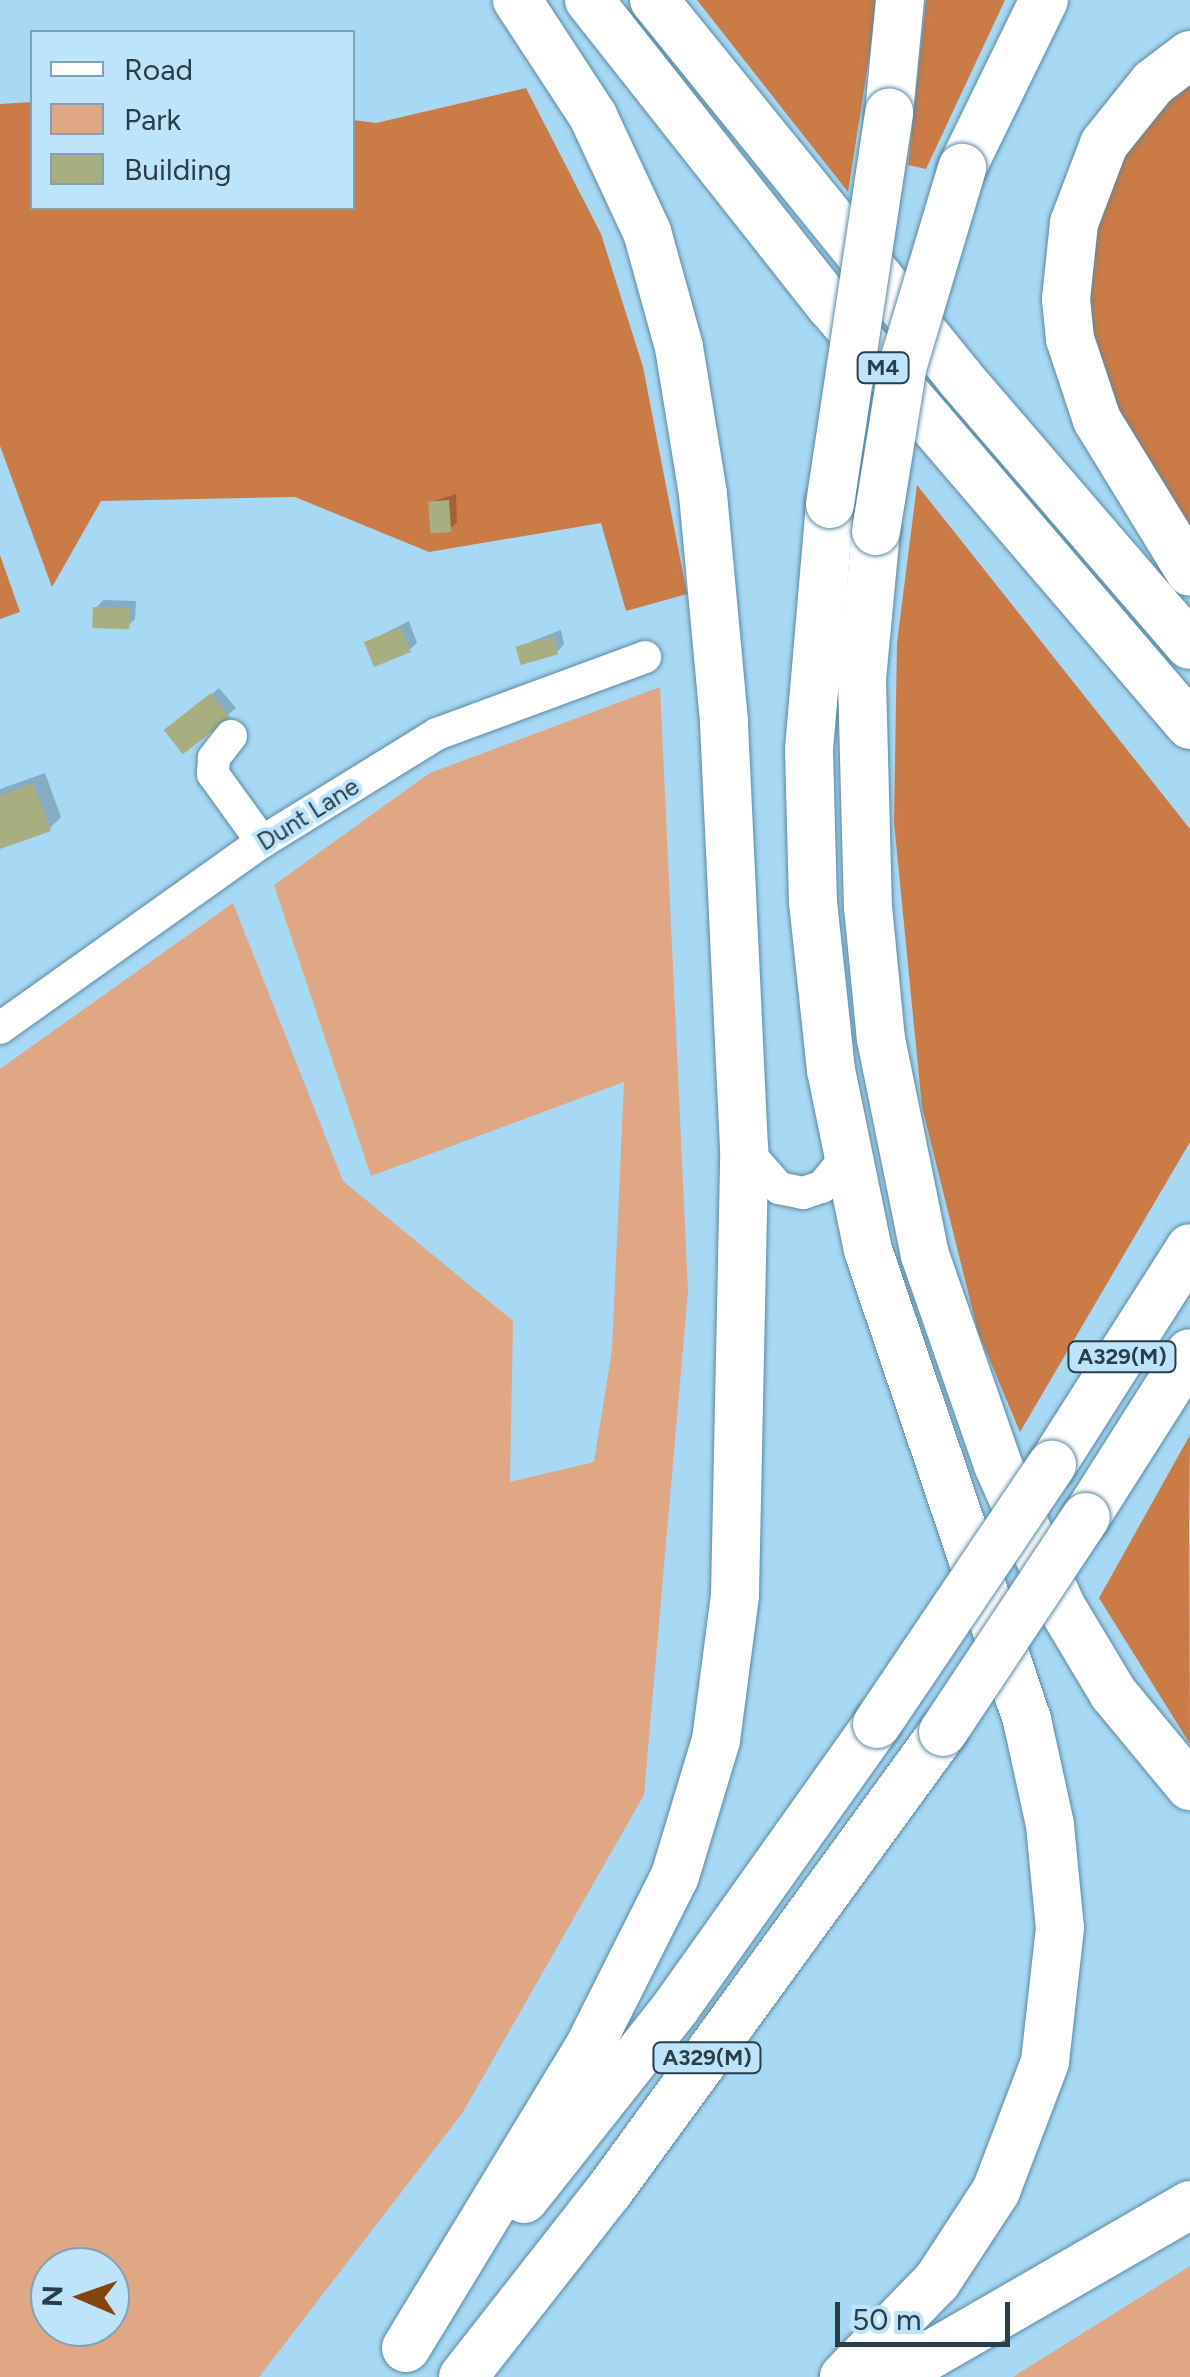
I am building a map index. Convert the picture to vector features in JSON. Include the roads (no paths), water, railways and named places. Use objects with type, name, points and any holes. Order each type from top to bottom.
[{"type":"highway","points":[[395,2362],[618,1994],[675,1876],[700,1804],[728,1672],[735,1596],[744,1148],[724,721],[703,494],[682,364],[647,232],[618,164],[517,0]]},
{"type":"highway","name":"M4","points":[[589,0],[830,305],[1190,726]]},
{"type":"highway","name":"M4","points":[[654,0],[960,378],[1190,644]]},
{"type":"highway","points":[[844,2377],[937,2281],[1004,2175],[1044,2062],[1060,1928],[1050,1825],[1027,1720],[868,1250],[846,1157],[821,996],[810,831],[812,676],[830,504],[889,112],[900,0]]},
{"type":"highway","points":[[1044,0],[962,168],[903,365],[876,531],[862,680],[868,907],[881,1039],[925,1255],[998,1464],[1061,1606],[1113,1693],[1190,1786]]},
{"type":"highway","points":[[1190,55],[1129,109],[1096,160],[1074,223],[1066,299],[1070,339],[1097,420],[1190,572]]},
{"type":"highway","name":"A329(M)","points":[[395,2362],[676,2007],[877,1724],[1052,1465],[1190,1248]]},
{"type":"highway","name":"A329(M)","points":[[463,2377],[609,2191],[943,1732],[1086,1518],[1190,1352]]},
{"type":"highway","points":[[892,2377],[1190,2205]]},
{"type":"street","name":"Dunt Lane","points":[[0,1028],[262,842],[437,734],[646,657]]},
{"type":"street","points":[[231,736],[214,758],[212,774],[262,842]]},
{"type":"street","points":[[744,1148],[779,1188],[803,1193],[822,1187],[846,1157]]}]
